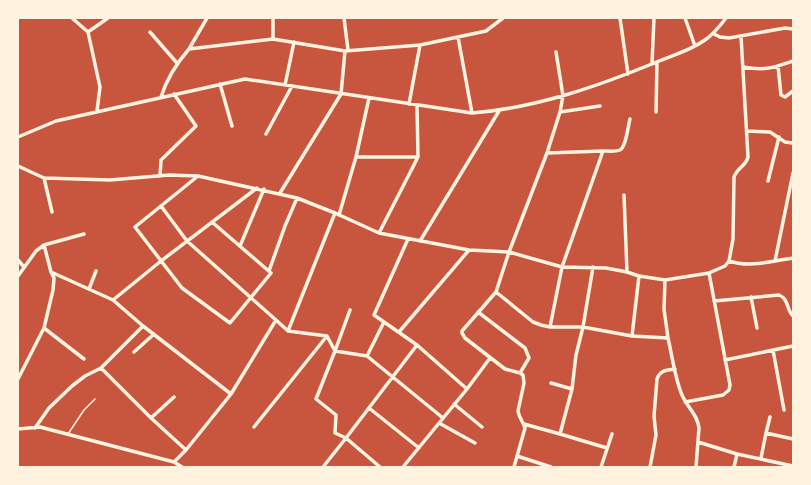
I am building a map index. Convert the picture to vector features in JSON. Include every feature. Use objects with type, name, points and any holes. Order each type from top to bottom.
[{"type":"street","points":[[72,18],[88,32],[100,87],[97,111]]},
{"type":"street","points":[[88,32],[108,18]]},
{"type":"street","points":[[161,97],[166,81],[177,63],[189,49],[207,18]]},
{"type":"street","points":[[273,18],[273,39]]},
{"type":"street","points":[[280,194],[340,94],[346,50],[344,18]]},
{"type":"street","points":[[620,18],[628,74]]},
{"type":"street","points":[[652,64],[654,18]]},
{"type":"street","points":[[685,18],[695,46]]},
{"type":"street","points":[[18,137],[56,120],[245,79],[472,113],[499,111],[563,96],[628,74],[695,46],[714,34],[726,18]]},
{"type":"street","points":[[189,49],[273,39],[346,50],[420,45],[486,31],[501,19]]},
{"type":"street","points":[[714,34],[724,38],[785,28],[793,29]]},
{"type":"street","points":[[150,32],[177,63]]},
{"type":"street","points":[[18,166],[44,178],[110,180],[160,176],[198,176],[264,189],[298,198],[379,233],[408,239],[469,250],[509,252],[562,267],[593,267],[665,280],[709,273],[725,266],[729,261],[733,239],[734,177],[738,169],[748,161],[741,36]]},
{"type":"street","points":[[458,37],[472,113]]},
{"type":"street","points":[[285,85],[294,42]]},
{"type":"street","points":[[410,104],[420,45]]},
{"type":"street","points":[[514,467],[524,431],[524,424],[518,416],[524,383],[523,375],[509,371],[490,358],[462,334],[463,327],[496,292],[509,252],[548,153],[563,96],[556,52]]},
{"type":"street","points":[[656,112],[657,62]]},
{"type":"street","points":[[743,67],[759,70],[793,62]]},
{"type":"street","points":[[778,66],[781,95],[785,97],[793,91]]},
{"type":"street","points":[[220,84],[232,126]]},
{"type":"street","points":[[266,134],[292,86]]},
{"type":"street","points":[[160,176],[161,160],[196,126],[174,94]]},
{"type":"street","points":[[288,331],[337,214],[356,157],[369,98]]},
{"type":"street","points":[[379,233],[418,157],[417,105]]},
{"type":"street","points":[[560,112],[600,106]]},
{"type":"street","points":[[420,241],[499,111]]},
{"type":"street","points":[[548,153],[622,149],[630,119]]},
{"type":"street","points":[[747,131],[770,132],[785,142],[793,143]]},
{"type":"street","points":[[768,181],[778,137]]},
{"type":"street","points":[[550,327],[562,267],[603,151]]},
{"type":"street","points":[[356,157],[418,157]]},
{"type":"street","points":[[775,260],[793,173]]},
{"type":"street","points":[[198,176],[135,226],[182,288],[230,323],[271,274],[269,271],[285,226],[298,198]]},
{"type":"street","points":[[44,178],[52,212]]},
{"type":"street","points":[[113,300],[161,261],[257,188]]},
{"type":"street","points":[[240,246],[264,189]]},
{"type":"street","points":[[624,196],[627,272]]},
{"type":"street","points":[[161,206],[187,242],[288,331],[326,336]]},
{"type":"street","points":[[212,222],[269,271]]},
{"type":"street","points":[[18,276],[36,251],[44,245],[84,234]]},
{"type":"street","points":[[408,239],[374,315],[417,345],[467,389]]},
{"type":"street","points":[[18,378],[44,328],[53,290],[54,278],[44,245]]},
{"type":"street","points":[[399,332],[469,250]]},
{"type":"street","points":[[729,261],[750,264],[793,258]]},
{"type":"street","points":[[18,260],[24,267]]},
{"type":"street","points":[[560,434],[572,390],[576,355],[583,327],[593,267]]},
{"type":"street","points":[[89,289],[96,271]]},
{"type":"street","points":[[51,272],[113,300],[143,326],[231,394]]},
{"type":"street","points":[[685,402],[726,393],[729,390],[730,385],[709,273]]},
{"type":"street","points":[[632,336],[639,276]]},
{"type":"street","points":[[665,280],[664,309],[668,338],[675,369],[685,402],[698,422],[696,467]]},
{"type":"street","points":[[496,292],[533,322],[550,327],[583,327],[632,336],[668,338]]},
{"type":"street","points":[[714,301],[779,294],[787,301],[793,316]]},
{"type":"street","points":[[751,297],[757,328]]},
{"type":"street","points":[[350,310],[316,399],[336,415],[334,433],[346,438],[380,467]]},
{"type":"street","points":[[478,312],[524,348],[529,358],[520,373]]},
{"type":"street","points":[[174,462],[186,450],[231,394],[276,320]]},
{"type":"street","points":[[367,356],[384,322]]},
{"type":"street","points":[[35,428],[49,408],[72,386],[85,376],[101,368],[143,326]]},
{"type":"street","points":[[44,328],[84,359]]},
{"type":"street","points":[[134,352],[154,334]]},
{"type":"street","points":[[326,336],[335,351]]},
{"type":"street","points":[[254,427],[326,336]]},
{"type":"street","points":[[323,467],[417,345]]},
{"type":"street","points":[[725,360],[793,346]]},
{"type":"street","points":[[773,350],[784,410]]},
{"type":"street","points":[[335,351],[367,356],[443,418]]},
{"type":"street","points":[[403,467],[467,389],[490,358]]},
{"type":"street","points":[[101,368],[151,418],[186,450]]},
{"type":"street","points":[[650,467],[656,435],[654,416],[658,374],[664,370],[675,369]]},
{"type":"street","points":[[551,382],[572,390]]},
{"type":"street","points":[[151,418],[174,397]]},
{"type":"street","points":[[454,404],[482,427]]},
{"type":"street","points":[[369,408],[419,448]]},
{"type":"street","points":[[761,458],[770,417]]},
{"type":"street","points":[[440,422],[475,443]]},
{"type":"street","points":[[524,424],[607,448]]},
{"type":"street","points":[[18,429],[40,427],[174,462],[182,467]]},
{"type":"street","points":[[766,433],[793,439]]},
{"type":"street","points":[[601,467],[612,434]]},
{"type":"street","points":[[698,442],[737,454],[793,466]]},
{"type":"street","points":[[734,467],[737,454]]},
{"type":"street","points":[[517,456],[552,467]]},
{"type":"lane","points":[[68,434],[84,410],[95,399]]}]
